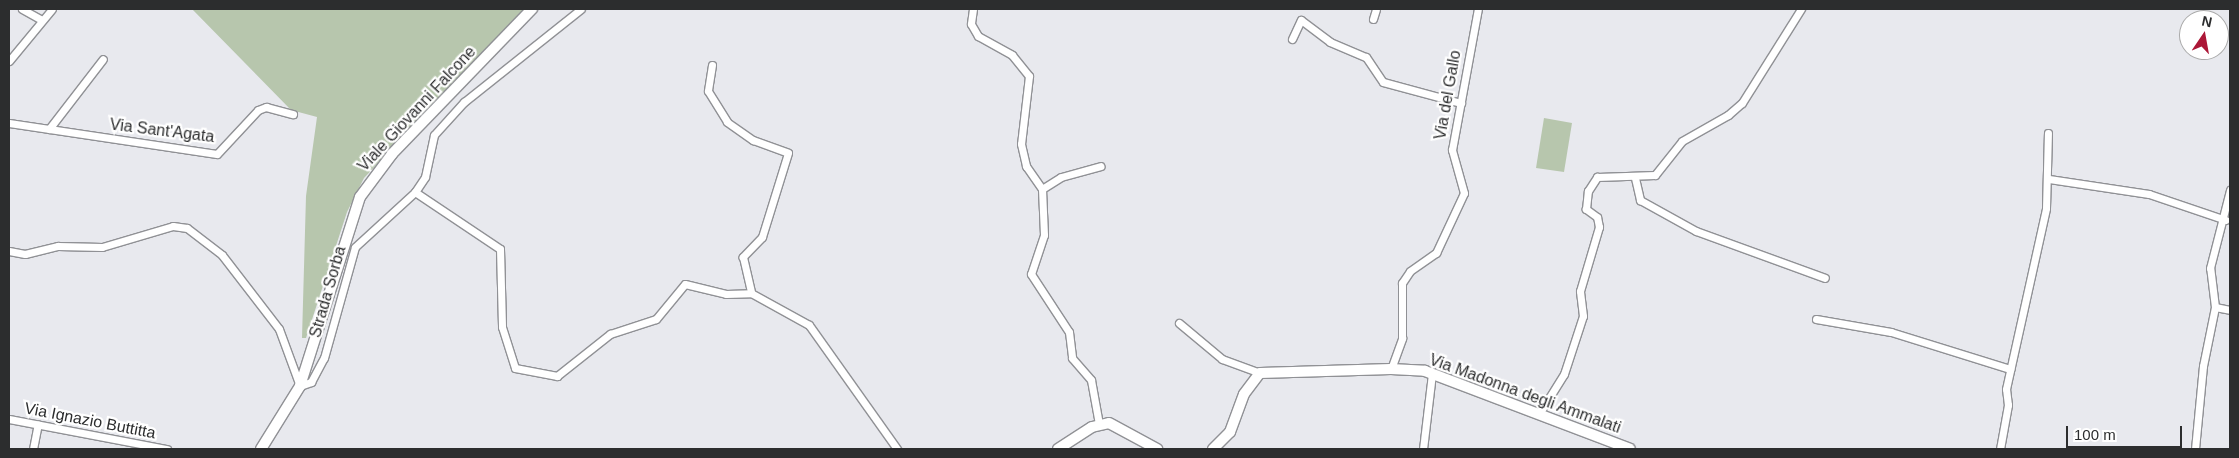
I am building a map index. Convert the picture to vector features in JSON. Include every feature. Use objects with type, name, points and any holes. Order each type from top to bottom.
[{"type":"street","points":[[22,9],[42,20]]},
{"type":"street","points":[[9,61],[52,9]]},
{"type":"street","name":"Viale Giovanni Falcone","points":[[300,386],[360,197],[392,154],[532,9]]},
{"type":"street","name":"Strada Sorba","points":[[261,449],[300,386],[311,382],[324,358],[355,247],[415,192],[425,177],[434,136],[464,102],[581,9]]},
{"type":"street","points":[[973,9],[971,24],[978,36],[1012,55],[1029,76],[1021,144],[1026,166],[1042,189],[1044,235],[1033,281],[1069,332],[1070,351],[1078,369],[1091,380],[1099,424]]},
{"type":"street","points":[[1374,19],[1376,9]]},
{"type":"street","name":"Via del Gallo","points":[[1391,369],[1402,338],[1406,311],[1402,283],[1410,271],[1436,253],[1464,193],[1452,158],[1478,9]]},
{"type":"street","points":[[1539,414],[1564,374],[1583,316],[1580,291],[1599,227],[1597,217],[1586,209],[1588,191],[1597,177],[1635,178],[1655,175],[1682,141],[1742,103],[1801,9]]},
{"type":"street","points":[[1292,39],[1301,20],[1330,42],[1366,57],[1383,82],[1462,103]]},
{"type":"street","points":[[50,129],[103,59]]},
{"type":"street","points":[[712,65],[708,91],[727,122],[753,140],[788,153],[762,237],[744,257],[751,293]]},
{"type":"street","name":"Via Sant'Agata","points":[[9,123],[217,154],[258,110],[266,107],[293,114]]},
{"type":"street","points":[[2000,449],[2010,369],[2039,248],[2049,179],[2048,133]]},
{"type":"street","points":[[1042,189],[1055,179],[1101,166]]},
{"type":"street","points":[[1635,178],[1640,200],[1696,231],[1825,278]]},
{"type":"street","points":[[2049,179],[2149,194],[2226,220]]},
{"type":"street","points":[[2195,449],[2215,307],[2210,268],[2226,220],[2230,190]]},
{"type":"street","points":[[415,192],[500,249],[502,327],[516,368],[557,376],[616,331],[656,319],[685,284],[726,294],[751,293],[809,326],[897,449]]},
{"type":"street","points":[[9,251],[25,254],[64,245],[102,247],[173,226],[187,228],[222,255],[279,329],[300,386]]},
{"type":"street","points":[[2215,307],[2230,310]]},
{"type":"street","points":[[1816,318],[1891,332],[2010,369]]},
{"type":"street","points":[[1179,324],[1222,359],[1260,373],[1244,394],[1230,432],[1213,449]]},
{"type":"street","name":"Via Madonna degli Ammalati","points":[[1260,373],[1391,369],[1432,374],[1630,449]]},
{"type":"street","points":[[1423,449],[1432,374]]},
{"type":"street","name":"Via Ignazio Buttitta","points":[[9,419],[167,449]]},
{"type":"street","points":[[33,449],[38,424]]},
{"type":"street","points":[[1058,449],[1099,424],[1114,424],[1157,449]]},
{"type":"green space","points":[[192,9],[525,9],[364,178],[347,212],[306,338],[302,338],[306,196],[317,117],[291,110]]},
{"type":"green space","points":[[1544,118],[1572,123],[1564,172],[1536,168]]}]
